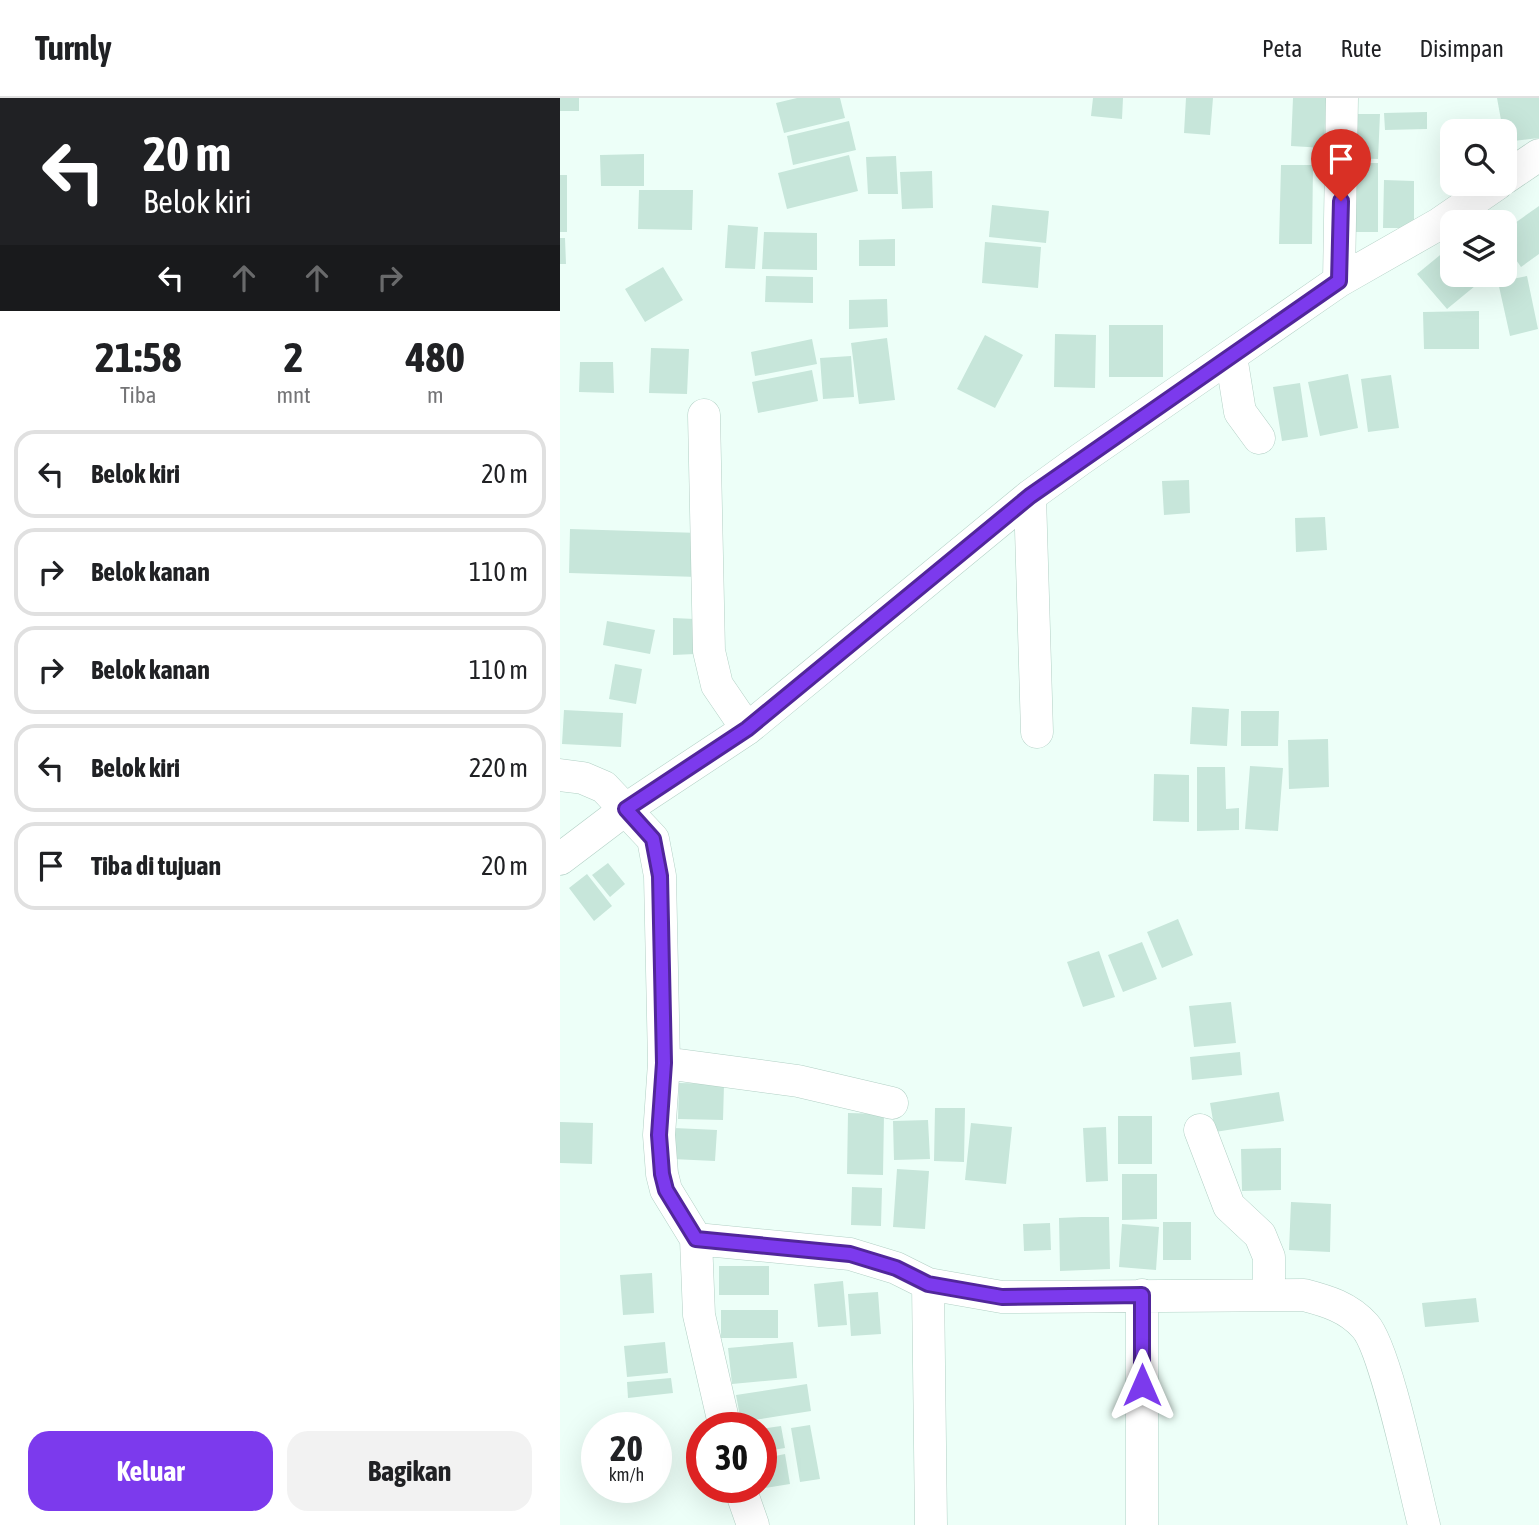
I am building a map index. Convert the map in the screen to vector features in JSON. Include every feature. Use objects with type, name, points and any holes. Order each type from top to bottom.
[{"type":"street","points":[[1339,281],[1342,98]]},
{"type":"street","points":[[1517,170],[1539,155]]},
{"type":"street","points":[[560,859],[626,809],[747,729],[1030,496],[1339,281],[1439,224],[1480,196]]},
{"type":"street","points":[[1231,356],[1240,412],[1259,438]]},
{"type":"street","points":[[704,415],[709,651],[717,685],[747,729]]},
{"type":"street","points":[[1030,496],[1037,732]]},
{"type":"street","points":[[560,775],[583,778],[604,787],[653,839],[660,876],[664,1063],[659,1135],[662,1174],[666,1190],[696,1239],[699,1315],[721,1412]]},
{"type":"street","points":[[664,1063],[798,1081],[892,1103]]},
{"type":"street","points":[[1200,1130],[1229,1206],[1260,1235],[1265,1246],[1269,1257],[1269,1295]]},
{"type":"street","points":[[696,1239],[850,1254],[896,1268],[928,1284],[1002,1297],[1304,1295],[1338,1305],[1366,1327],[1384,1368],[1424,1525]]},
{"type":"street","points":[[928,1284],[931,1525]]},
{"type":"street","points":[[1142,1295],[1142,1525]]},
{"type":"street","points":[[745,1503],[753,1525]]},
{"type":"building","points":[[560,98],[579,98],[579,111],[560,111]]},
{"type":"building","points":[[797,98],[840,98],[845,118],[784,133],[776,103]]},
{"type":"building","points":[[1093,98],[1123,98],[1122,119],[1091,116]]},
{"type":"building","points":[[1186,98],[1213,98],[1210,135],[1184,133]]},
{"type":"building","points":[[1293,98],[1326,98],[1324,148],[1291,146]]},
{"type":"building","points":[[1497,98],[1539,98],[1539,138],[1517,141],[1517,119],[1501,119]]},
{"type":"building","points":[[1427,112],[1427,129],[1385,130],[1384,113]]},
{"type":"building","points":[[1350,114],[1380,114],[1378,159],[1349,158]]},
{"type":"building","points":[[849,121],[856,150],[793,165],[787,136]]},
{"type":"building","points":[[644,154],[644,186],[601,186],[600,155]]},
{"type":"building","points":[[849,155],[858,191],[787,209],[778,173]]},
{"type":"building","points":[[896,156],[898,194],[868,194],[866,157]]},
{"type":"building","points":[[1345,163],[1378,163],[1378,232],[1345,232]]},
{"type":"building","points":[[1281,165],[1313,165],[1312,244],[1279,244]]},
{"type":"building","points":[[932,171],[933,208],[902,209],[900,172]]},
{"type":"building","points":[[560,175],[567,175],[567,232],[560,232]]},
{"type":"building","points":[[1384,180],[1414,181],[1414,228],[1383,228]]},
{"type":"building","points":[[639,190],[693,190],[692,230],[638,229]]},
{"type":"building","points":[[992,205],[1049,211],[1046,243],[989,237]]},
{"type":"building","points":[[1539,206],[1539,254],[1521,267],[1517,261],[1517,222]]},
{"type":"building","points":[[728,225],[758,227],[755,269],[725,268]]},
{"type":"building","points":[[764,232],[817,233],[817,270],[762,269]]},
{"type":"building","points":[[560,238],[565,238],[566,264],[560,264]]},
{"type":"building","points":[[895,239],[895,266],[859,266],[859,240]]},
{"type":"building","points":[[985,242],[1041,247],[1038,288],[982,283]]},
{"type":"building","points":[[1440,255],[1440,287],[1474,287],[1447,309],[1417,274]]},
{"type":"building","points":[[663,267],[683,300],[645,322],[625,289]]},
{"type":"building","points":[[766,276],[813,277],[813,303],[765,302]]},
{"type":"building","points":[[1527,276],[1538,329],[1510,336],[1499,287],[1517,287],[1517,278]]},
{"type":"building","points":[[887,299],[888,327],[849,329],[849,300]]},
{"type":"building","points":[[1479,311],[1479,349],[1424,349],[1423,312]]},
{"type":"building","points":[[1109,325],[1163,325],[1163,377],[1109,377]]},
{"type":"building","points":[[1055,334],[1096,335],[1095,388],[1054,387]]},
{"type":"building","points":[[985,335],[1023,355],[995,408],[957,389]]},
{"type":"building","points":[[887,338],[895,400],[859,404],[851,343]]},
{"type":"building","points":[[812,339],[817,364],[755,376],[751,352]]},
{"type":"building","points":[[651,348],[689,349],[687,394],[649,393]]},
{"type":"building","points":[[851,356],[854,397],[823,399],[820,358]]},
{"type":"building","points":[[580,362],[613,362],[614,393],[579,392]]},
{"type":"building","points":[[812,370],[818,401],[758,413],[752,382]]},
{"type":"building","points":[[1348,374],[1358,428],[1320,436],[1308,382]]},
{"type":"building","points":[[1391,375],[1399,428],[1368,432],[1361,379]]},
{"type":"building","points":[[1300,383],[1308,437],[1282,441],[1273,387]]},
{"type":"building","points":[[1189,480],[1190,513],[1164,515],[1162,481]]},
{"type":"building","points":[[1325,517],[1327,550],[1296,552],[1295,518]]},
{"type":"building","points":[[570,529],[700,533],[698,577],[569,573]]},
{"type":"building","points":[[673,618],[695,619],[695,654],[673,655]]},
{"type":"building","points":[[607,621],[655,630],[650,654],[603,645]]},
{"type":"building","points":[[615,664],[642,669],[636,704],[609,699]]},
{"type":"building","points":[[1192,707],[1229,709],[1227,746],[1190,744]]},
{"type":"building","points":[[564,710],[623,713],[621,747],[562,744]]},
{"type":"building","points":[[1241,711],[1279,711],[1278,746],[1241,746]]},
{"type":"building","points":[[1328,739],[1329,787],[1289,789],[1288,740]]},
{"type":"building","points":[[1250,766],[1283,768],[1278,831],[1245,829]]},
{"type":"building","points":[[1197,767],[1225,767],[1226,809],[1239,808],[1239,830],[1197,831]]},
{"type":"building","points":[[1154,774],[1189,775],[1189,822],[1153,821]]},
{"type":"building","points":[[608,863],[625,884],[610,897],[592,875]]},
{"type":"building","points":[[587,874],[612,906],[594,921],[569,888]]},
{"type":"building","points":[[1178,919],[1193,955],[1162,968],[1147,932]]},
{"type":"building","points":[[1142,942],[1157,979],[1123,992],[1108,955]]},
{"type":"building","points":[[1099,951],[1115,997],[1083,1007],[1067,962]]},
{"type":"building","points":[[1231,1002],[1236,1043],[1194,1047],[1189,1006]]},
{"type":"building","points":[[1240,1052],[1242,1075],[1192,1080],[1190,1057]]},
{"type":"building","points":[[679,1083],[724,1084],[723,1120],[678,1119]]},
{"type":"building","points":[[1279,1092],[1284,1121],[1215,1132],[1210,1103]]},
{"type":"building","points":[[935,1108],[965,1108],[964,1162],[934,1161]]},
{"type":"building","points":[[848,1113],[884,1114],[883,1175],[847,1174]]},
{"type":"building","points":[[1118,1116],[1152,1116],[1152,1164],[1118,1164]]},
{"type":"building","points":[[928,1120],[930,1159],[894,1160],[893,1121]]},
{"type":"building","points":[[560,1122],[593,1123],[592,1164],[560,1163]]},
{"type":"building","points":[[971,1123],[1012,1127],[1006,1184],[965,1180]]},
{"type":"building","points":[[1106,1127],[1108,1181],[1086,1182],[1083,1128]]},
{"type":"building","points":[[674,1128],[717,1130],[715,1161],[672,1159]]},
{"type":"building","points":[[1281,1148],[1281,1190],[1242,1191],[1241,1149]]},
{"type":"building","points":[[897,1169],[929,1171],[925,1229],[893,1227]]},
{"type":"building","points":[[1122,1174],[1157,1174],[1157,1219],[1122,1220]]},
{"type":"building","points":[[852,1187],[882,1188],[881,1226],[851,1225]]},
{"type":"building","points":[[1291,1202],[1331,1204],[1330,1252],[1289,1250]]},
{"type":"building","points":[[1109,1217],[1110,1269],[1060,1271],[1059,1218]]},
{"type":"building","points":[[1163,1222],[1191,1222],[1191,1260],[1163,1260]]},
{"type":"building","points":[[1050,1223],[1051,1250],[1024,1251],[1023,1224]]},
{"type":"building","points":[[1122,1224],[1159,1227],[1156,1270],[1119,1267]]},
{"type":"building","points":[[719,1266],[769,1266],[769,1295],[719,1295]]},
{"type":"building","points":[[652,1273],[654,1313],[623,1315],[620,1275]]},
{"type":"building","points":[[843,1281],[847,1325],[818,1327],[814,1284]]},
{"type":"building","points":[[878,1292],[881,1334],[851,1336],[848,1294]]},
{"type":"building","points":[[1476,1298],[1479,1322],[1425,1327],[1422,1303]]},
{"type":"building","points":[[721,1310],[778,1310],[778,1338],[721,1338]]},
{"type":"building","points":[[665,1342],[668,1373],[627,1377],[624,1346]]},
{"type":"building","points":[[793,1342],[797,1378],[732,1384],[728,1348]]},
{"type":"building","points":[[671,1378],[673,1393],[628,1398],[627,1382]]},
{"type":"building","points":[[807,1384],[811,1411],[777,1416],[777,1412],[739,1412],[736,1395]]},
{"type":"building","points":[[810,1425],[820,1479],[800,1482],[791,1428]]},
{"type":"building","points":[[781,1426],[785,1448],[777,1449],[777,1427]]},
{"type":"building","points":[[785,1454],[790,1484],[777,1486],[777,1456]]},
{"type":"route","points":[[1142,1385],[1142,1295],[1002,1297],[928,1284],[896,1268],[850,1254],[696,1239],[666,1190],[662,1174],[659,1135],[664,1063],[660,876],[653,839],[626,809],[747,729],[1030,496],[1081,458],[1339,281],[1341,201]]}]
